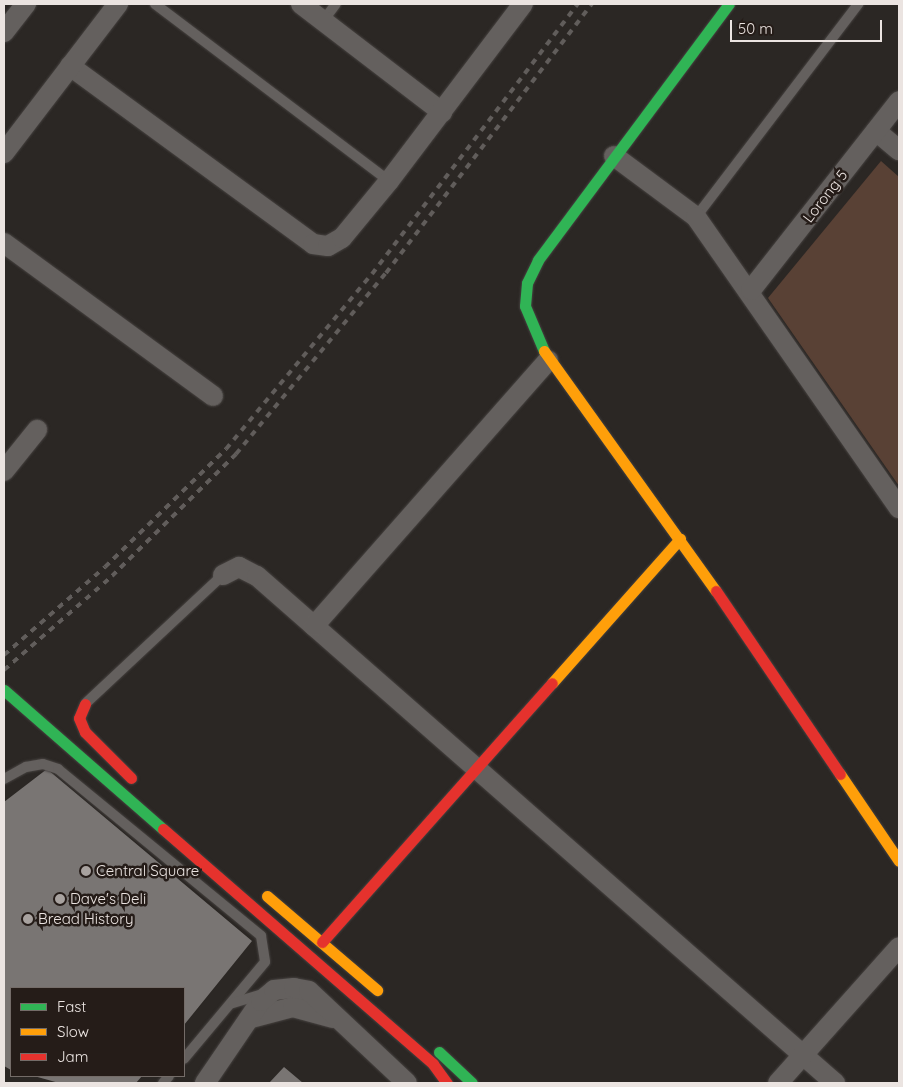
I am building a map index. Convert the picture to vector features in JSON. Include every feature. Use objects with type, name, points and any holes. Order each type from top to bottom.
[{"type":"street","points":[[4,32],[26,4]]},
{"type":"street","points":[[7,144],[118,4]]},
{"type":"street","points":[[302,4],[442,112]]},
{"type":"street","points":[[70,66],[313,244],[328,246],[342,238],[389,181],[523,4]]},
{"type":"street","points":[[729,4],[538,260],[527,284],[525,306],[532,331],[548,361],[680,539],[899,861]]},
{"type":"street","name":"Lorong 5","points":[[751,290],[899,102]]},
{"type":"street","points":[[876,131],[899,150]]},
{"type":"street","points":[[614,156],[696,217],[751,290],[899,508]]},
{"type":"street","points":[[4,242],[213,396]]},
{"type":"street","points":[[314,626],[548,361]]},
{"type":"street","points":[[4,471],[37,430]]},
{"type":"street","points":[[322,942],[480,769],[680,539]]},
{"type":"street","points":[[223,575],[239,568],[247,570],[480,769],[835,1083]]},
{"type":"street","points":[[4,690],[433,1064],[447,1083]]},
{"type":"street","points":[[85,704],[79,718],[85,732],[140,787]]},
{"type":"street","points":[[256,888],[385,997]]},
{"type":"street","points":[[778,1083],[899,947]]},
{"type":"street","points":[[205,1083],[261,1001],[274,990],[309,992],[407,1083]]},
{"type":"street","points":[[251,1018],[293,1007],[337,1020]]},
{"type":"street","points":[[427,1038],[452,1069],[472,1083]]},
{"type":"street","points":[[433,1064],[452,1069]]},
{"type":"lane","points":[[155,4],[389,181]]},
{"type":"lane","points":[[323,20],[336,4]]},
{"type":"lane","points":[[696,217],[858,4]]},
{"type":"lane","points":[[85,704],[223,575]]},
{"type":"lane","points":[[4,779],[26,767],[43,764],[58,769],[262,936],[265,962],[233,1003],[185,1058]]},
{"type":"lane","points":[[233,1003],[274,990]]},
{"type":"shaded area","points":[[881,161],[899,177],[899,486],[768,298]]},
{"type":"building","name":"Central Square","points":[[47,769],[252,941],[185,1024],[185,987],[10,987],[10,1069],[4,1066],[4,802]]},
{"type":"building","points":[[284,1067],[303,1083],[269,1083]]},
{"type":"building","points":[[38,1077],[141,1077],[136,1083],[59,1083]]},
{"type":"railway","points":[[4,655],[105,567],[226,449],[372,274],[578,4]]},
{"type":"railway","points":[[4,670],[112,576],[236,454],[386,273],[592,4]]},
{"type":"traffic: fast","points":[[544,351],[525,306],[527,283],[538,260],[729,4]]},
{"type":"traffic: fast","points":[[4,690],[163,829]]},
{"type":"traffic: fast","points":[[439,1052],[472,1083]]},
{"type":"traffic: slow","points":[[544,351],[716,591]]},
{"type":"traffic: slow","points":[[552,683],[680,539]]},
{"type":"traffic: slow","points":[[840,774],[899,861]]},
{"type":"traffic: slow","points":[[267,896],[377,990]]},
{"type":"traffic: jam","points":[[716,591],[840,774]]},
{"type":"traffic: jam","points":[[322,942],[552,683]]},
{"type":"traffic: jam","points":[[85,704],[79,718],[85,732],[131,778]]},
{"type":"traffic: jam","points":[[163,829],[433,1064],[447,1083]]},
{"type":"place","name":"Central Square","points":[[86,871]]},
{"type":"place","name":"Dave's Deli","points":[[60,899]]},
{"type":"place","name":"Bread History","points":[[28,919]]}]
